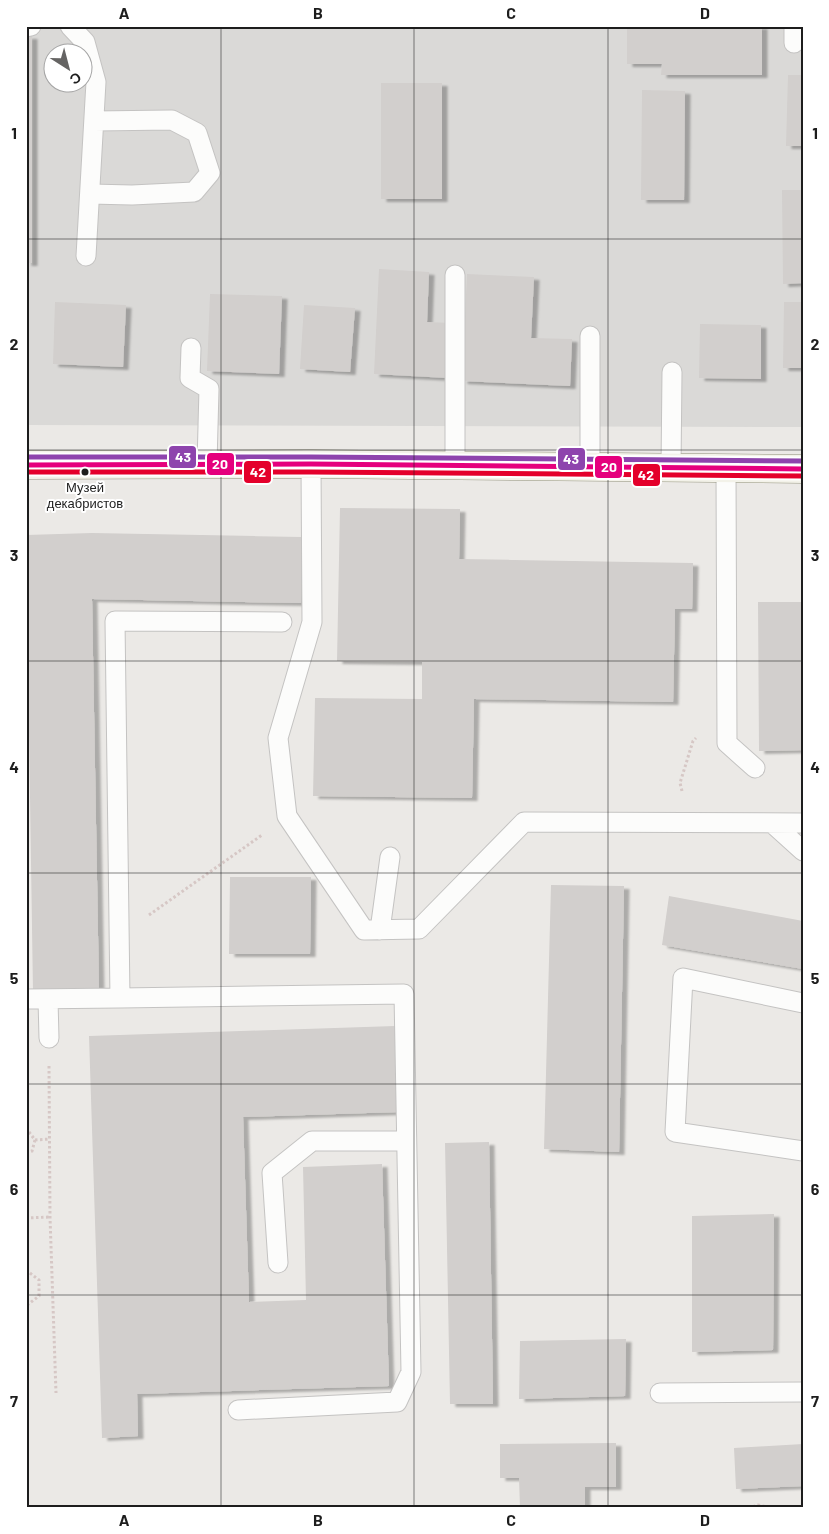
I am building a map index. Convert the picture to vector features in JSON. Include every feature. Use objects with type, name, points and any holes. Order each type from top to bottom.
[{"type":"main road","points":[[26,465],[311,464],[726,469],[803,468]]},
{"type":"lane","points":[[26,27],[31,26]]},
{"type":"lane","points":[[70,26],[85,42],[96,82],[86,256]]},
{"type":"lane","points":[[90,194],[132,195],[194,192],[210,173],[197,132],[172,120],[94,121]]},
{"type":"lane","points":[[455,466],[456,274]]},
{"type":"lane","points":[[590,336],[590,467]]},
{"type":"lane","points":[[191,348],[190,378],[209,389],[207,464]]},
{"type":"lane","points":[[671,468],[672,372]]},
{"type":"lane","points":[[311,464],[312,622],[278,738],[287,816],[364,930],[419,929],[524,822],[803,823]]},
{"type":"lane","points":[[726,469],[728,742],[755,768]]},
{"type":"lane","points":[[120,998],[115,621],[282,622]]},
{"type":"lane","points":[[772,823],[803,850]]},
{"type":"lane","points":[[380,930],[390,857]]},
{"type":"lane","points":[[803,1003],[683,978],[675,1132],[803,1151]]},
{"type":"lane","points":[[26,999],[404,994],[411,1372],[397,1402],[238,1410]]},
{"type":"lane","points":[[48,999],[49,1038]]},
{"type":"lane","points":[[278,1263],[272,1172],[312,1141],[406,1141]]},
{"type":"lane","points":[[660,1393],[803,1392]]},
{"type":"path","points":[[687,822],[680,783],[693,741],[727,702]]},
{"type":"path","points":[[120,935],[287,816]]},
{"type":"path","points":[[49,1038],[50,1217],[56,1393]]},
{"type":"path","points":[[26,1128],[35,1140]]},
{"type":"path","points":[[35,1140],[50,1139]]},
{"type":"path","points":[[26,1153],[32,1152],[35,1140]]},
{"type":"path","points":[[26,1218],[50,1217]]},
{"type":"path","points":[[26,1270],[39,1280],[39,1296],[26,1306]]},
{"type":"path","points":[[748,1508],[758,1505],[772,1508]]},
{"type":"shaded area","points":[[26,26],[803,26],[803,427],[26,425]]},
{"type":"building","points":[[627,26],[762,26],[762,75],[661,75],[662,64],[627,64]]},
{"type":"building","points":[[26,36],[32,36],[32,263],[26,263]]},
{"type":"building","points":[[788,75],[803,75],[803,146],[786,146]]},
{"type":"building","points":[[381,83],[442,83],[442,199],[381,199]]},
{"type":"building","points":[[642,90],[685,91],[684,200],[641,200]]},
{"type":"building","points":[[782,190],[803,190],[803,283],[783,284]]},
{"type":"building","points":[[379,269],[429,272],[427,322],[451,323],[448,378],[374,374]]},
{"type":"building","points":[[467,274],[534,277],[531,338],[572,339],[570,386],[462,381]]},
{"type":"building","points":[[210,294],[282,296],[279,374],[207,371]]},
{"type":"building","points":[[55,302],[126,305],[123,367],[53,364]]},
{"type":"building","points":[[784,302],[803,302],[803,368],[783,368]]},
{"type":"building","points":[[304,305],[355,308],[350,372],[300,369]]},
{"type":"building","points":[[700,324],[761,325],[761,379],[699,378]]},
{"type":"building","points":[[340,508],[460,509],[459,559],[693,563],[692,609],[675,609],[673,702],[474,699],[472,798],[313,796],[315,698],[422,699],[422,662],[337,661]]},
{"type":"building","points":[[92,533],[302,537],[301,603],[92,599],[99,991],[33,992],[26,535]]},
{"type":"building","points":[[758,602],[803,602],[803,750],[759,751]]},
{"type":"building","points":[[230,877],[311,877],[310,954],[229,954]]},
{"type":"building","points":[[551,885],[624,886],[619,1152],[544,1149]]},
{"type":"building","points":[[669,896],[803,921],[803,969],[662,945]]},
{"type":"building","points":[[395,1026],[398,1112],[243,1117],[249,1302],[306,1300],[303,1167],[382,1164],[389,1386],[137,1394],[138,1436],[102,1438],[89,1036]]},
{"type":"building","points":[[489,1142],[493,1404],[450,1404],[445,1143]]},
{"type":"building","points":[[774,1214],[773,1350],[692,1352],[692,1216]]},
{"type":"building","points":[[626,1339],[625,1396],[519,1399],[520,1341]]},
{"type":"building","points":[[616,1443],[616,1487],[585,1487],[585,1508],[520,1508],[519,1478],[500,1478],[500,1444]]},
{"type":"building","points":[[803,1444],[803,1486],[736,1489],[734,1448]]},
{"type":"transit line","name":"43","points":[[26,457],[803,461]]},
{"type":"transit line","name":"20","points":[[26,465],[311,464],[803,469]]},
{"type":"transit line","name":"42","points":[[26,472],[803,476]]},
{"type":"place","name":"Музей декабристов","points":[[85,472]]}]
